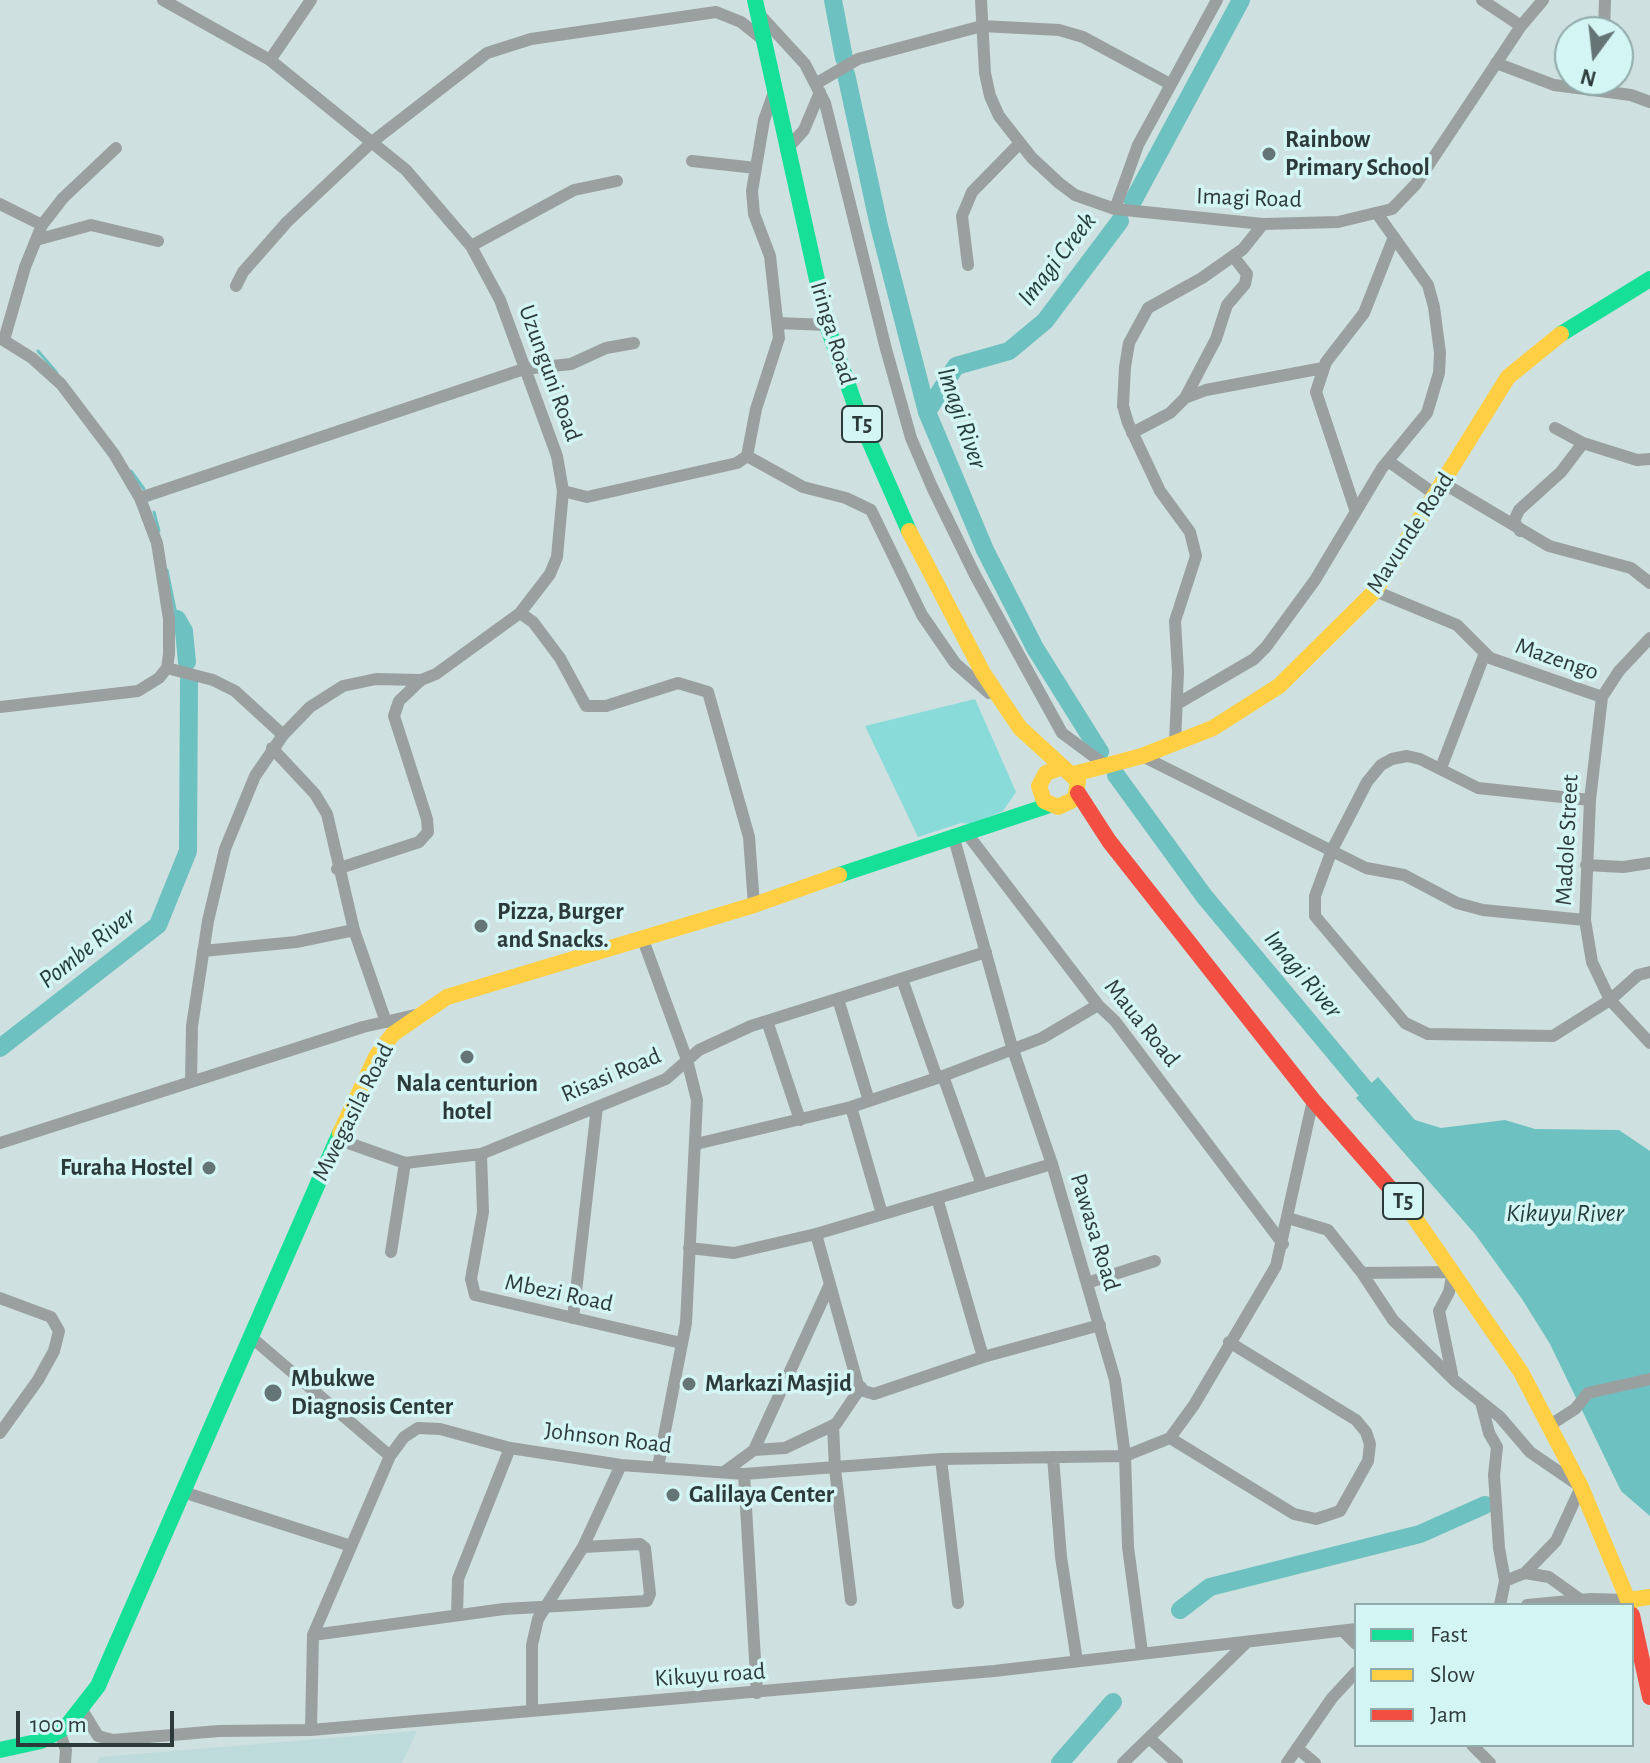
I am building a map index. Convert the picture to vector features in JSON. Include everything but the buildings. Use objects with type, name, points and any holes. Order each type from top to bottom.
[{"type":"main road","name":"Iringa Road","points":[[756,7],[827,325],[893,500],[933,582],[1020,728]]},
{"type":"main road","name":"Mavunde Road","points":[[1073,781],[1213,728],[1279,686],[1375,591],[1508,377],[1529,357],[1650,279]]},
{"type":"main road","name":"T5","points":[[1020,728],[1073,781],[1109,841],[1313,1100],[1402,1200],[1453,1272],[1521,1372],[1550,1425],[1581,1487],[1628,1603]]},
{"type":"main road","name":"T5","points":[[1020,728],[1040,783],[1040,794],[1109,841]]},
{"type":"main road","points":[[1015,814],[1052,769],[1073,781],[1071,804],[1054,806]]},
{"type":"main road","name":"Mwegasila Road","points":[[0,1750],[41,1741],[59,1731],[82,1710],[98,1686],[337,1139],[377,1055],[393,1034],[447,997],[754,905],[1015,814],[1054,806]]},
{"type":"main road","name":"T5","points":[[1634,1625],[1650,1697]]},
{"type":"street","name":"Uzunguni Road","points":[[163,0],[270,60],[406,170],[471,246],[500,300],[557,456],[563,491],[557,557],[550,574],[520,613],[450,666],[421,680],[376,679],[343,686],[310,707],[272,748],[243,797],[225,849],[203,951],[192,1026],[191,1082]]},
{"type":"street","points":[[270,60],[311,0]]},
{"type":"street","name":"Imagi Road","points":[[981,0],[990,96],[999,116],[1020,143],[1075,195],[1115,209],[1263,224],[1338,222],[1378,215],[1392,209],[1416,184],[1521,26],[1543,0]]},
{"type":"street","points":[[1115,209],[1138,145],[1217,0]]},
{"type":"street","points":[[1482,0],[1521,26]]},
{"type":"street","points":[[236,286],[243,272],[287,222],[372,142],[468,65],[504,46],[718,6],[763,40]]},
{"type":"street","points":[[756,7],[805,64],[818,87],[911,438],[975,575],[1062,733],[1108,767]]},
{"type":"street","points":[[786,150],[804,130],[818,87],[858,59],[982,26],[1059,30],[1083,37],[1170,84]]},
{"type":"street","points":[[1496,63],[1554,85]]},
{"type":"street","points":[[563,491],[587,497],[737,463],[747,456],[756,409],[779,338],[770,256],[754,214],[752,191],[764,120],[774,94]]},
{"type":"street","points":[[968,265],[962,216],[972,192],[1020,143]]},
{"type":"street","points":[[0,707],[138,691],[151,686],[167,668],[169,619],[162,569],[157,543],[140,498],[114,454],[61,384],[32,358],[2,339],[42,225],[63,198],[116,148]]},
{"type":"street","points":[[692,161],[756,168]]},
{"type":"street","points":[[471,246],[574,190],[617,181]]},
{"type":"street","points":[[0,204],[42,225]]},
{"type":"street","points":[[1177,704],[1254,659],[1266,647],[1315,580],[1355,509],[1388,461],[1427,413],[1439,373],[1440,353],[1428,285],[1378,215]]},
{"type":"street","points":[[1175,743],[1176,608],[1189,582],[1196,556],[1190,532],[1160,491],[1132,433],[1123,406],[1122,388],[1129,343],[1148,308],[1233,256],[1263,224]]},
{"type":"street","points":[[36,240],[91,225],[158,241]]},
{"type":"street","points":[[1355,509],[1317,400],[1323,368],[1346,331],[1364,313],[1394,237]]},
{"type":"street","points":[[1132,433],[1170,413],[1185,398],[1216,339],[1227,305],[1245,284],[1247,274],[1233,256]]},
{"type":"street","points":[[778,323],[827,325]]},
{"type":"street","points":[[140,498],[524,369],[571,364],[606,348],[634,343]]},
{"type":"street","points":[[1185,398],[1238,381],[1323,368]]},
{"type":"street","points":[[1555,428],[1583,443],[1637,460],[1650,459]]},
{"type":"street","points":[[1520,532],[1514,521],[1519,510],[1561,472],[1583,443]]},
{"type":"street","points":[[747,456],[803,487],[846,498],[871,510],[922,615],[973,682],[1004,703]]},
{"type":"street","points":[[1388,461],[1549,546],[1631,568],[1650,583]]},
{"type":"street","name":"Mazengo","points":[[1375,591],[1457,625],[1485,653],[1500,662],[1602,697]]},
{"type":"street","points":[[520,613],[533,622],[560,658],[586,706],[606,706],[678,683],[708,692],[749,837],[754,905]]},
{"type":"street","name":"Madole Street","points":[[1650,638],[1619,671],[1602,697],[1590,800],[1585,920],[1592,962],[1610,1000],[1650,1043]]},
{"type":"street","points":[[1441,768],[1485,653]]},
{"type":"street","points":[[167,668],[213,680],[235,691],[283,735]]},
{"type":"street","points":[[337,869],[419,842],[428,832],[427,819],[394,716],[399,701],[421,680]]},
{"type":"street","points":[[272,748],[322,804],[354,930],[386,1022]]},
{"type":"street","points":[[1142,756],[1366,868],[1404,875],[1471,908],[1585,920]]},
{"type":"street","points":[[1590,800],[1478,788],[1441,768],[1407,756],[1381,765],[1367,782],[1332,850],[1313,907],[1319,926],[1405,1023],[1417,1030],[1553,1036],[1610,1000],[1638,975],[1650,972]]},
{"type":"street","name":"Pawasa Road","points":[[959,833],[1012,1047],[1052,1164],[1115,1380],[1125,1456],[1128,1547],[1142,1652]]},
{"type":"street","name":"Maua Road","points":[[959,833],[1098,1005],[1124,1032],[1283,1244]]},
{"type":"street","points":[[1586,865],[1623,867],[1650,863]]},
{"type":"street","points":[[203,951],[296,942],[354,930]]},
{"type":"street","points":[[642,937],[697,1092],[686,1323],[658,1467]]},
{"type":"street","name":"Risasi Road","points":[[337,1139],[405,1163],[481,1154],[666,1079],[712,1043],[767,1021],[986,952]]},
{"type":"street","points":[[902,979],[982,1185]]},
{"type":"street","points":[[838,999],[869,1101]]},
{"type":"street","points":[[696,1144],[851,1107],[940,1077],[1042,1038],[1098,1005]]},
{"type":"street","points":[[0,1143],[418,1014]]},
{"type":"street","points":[[767,1021],[800,1120]]},
{"type":"street","points":[[1125,1456],[1170,1438],[1194,1405],[1276,1266],[1313,1100]]},
{"type":"street","points":[[573,1318],[597,1107]]},
{"type":"street","points":[[851,1107],[882,1214]]},
{"type":"street","name":"Mbezi Road","points":[[481,1154],[483,1212],[470,1289],[482,1299],[681,1343]]},
{"type":"street","points":[[391,1252],[405,1163]]},
{"type":"street","points":[[689,1248],[734,1253],[816,1234],[1052,1164]]},
{"type":"street","points":[[937,1198],[983,1357]]},
{"type":"street","points":[[1288,1218],[1328,1230],[1393,1320],[1455,1381],[1500,1417],[1530,1452],[1581,1487],[1556,1541],[1525,1573],[1505,1581]]},
{"type":"street","points":[[816,1234],[861,1387],[874,1394],[983,1357],[1100,1325]]},
{"type":"street","points":[[1087,1283],[1155,1261]]},
{"type":"street","points":[[1362,1273],[1453,1272],[1449,1292],[1439,1311],[1448,1365],[1455,1381]]},
{"type":"street","points":[[724,1472],[754,1450],[830,1284]]},
{"type":"street","points":[[0,1298],[51,1317],[59,1331],[54,1351],[38,1380],[0,1433]]},
{"type":"street","points":[[251,1337],[390,1456]]},
{"type":"street","points":[[1170,1438],[1294,1514],[1316,1519],[1340,1511],[1368,1461],[1370,1444],[1366,1432],[1356,1420],[1229,1342]]},
{"type":"street","points":[[1550,1425],[1575,1409],[1588,1393],[1650,1379]]},
{"type":"street","points":[[754,1450],[785,1448],[833,1425],[861,1387]]},
{"type":"street","points":[[1481,1402],[1489,1433],[1497,1447],[1494,1475],[1505,1581],[1500,1603]]},
{"type":"street","points":[[833,1425],[835,1469],[851,1600]]},
{"type":"street","name":"Johnson Road","points":[[311,1730],[313,1635],[390,1456],[410,1431],[428,1427],[510,1448],[621,1465],[744,1474],[941,1459],[1125,1456]]},
{"type":"street","points":[[457,1615],[458,1579],[510,1448]]},
{"type":"street","points":[[1053,1457],[1061,1557],[1077,1661]]},
{"type":"street","points":[[941,1459],[958,1603]]},
{"type":"street","points":[[532,1710],[532,1645],[538,1619],[583,1547],[621,1465]]},
{"type":"street","points":[[744,1474],[757,1693]]},
{"type":"street","points":[[183,1492],[351,1546]]},
{"type":"street","points":[[313,1635],[457,1615],[647,1601],[650,1594],[645,1548],[640,1544],[583,1547]]},
{"type":"street","points":[[1525,1573],[1549,1577],[1581,1600]]},
{"type":"street","points":[[1549,1603],[1581,1600],[1602,1603]]},
{"type":"street","name":"Kikuyu road","points":[[82,1710],[98,1736],[113,1740],[219,1731],[311,1730],[757,1693],[1349,1630]]},
{"type":"street","points":[[1123,1763],[1247,1642]]},
{"type":"street","points":[[1287,1763],[1332,1698],[1354,1674]]},
{"type":"street","points":[[59,1731],[66,1750],[65,1763]]},
{"type":"street","points":[[1149,1738],[1177,1763]]},
{"type":"street","points":[[1474,1747],[1490,1763]]},
{"type":"street","points":[[1297,1748],[1315,1763]]},
{"type":"shaded area","points":[[975,699],[1016,792],[1003,811],[971,824],[961,823],[918,837],[865,726]]},
{"type":"shaded area","points":[[417,1731],[402,1763],[97,1763],[100,1757]]},
{"type":"water","name":"Kikuyu River","points":[[1378,1077],[1415,1120],[1441,1128],[1505,1120],[1535,1129],[1619,1130],[1650,1151],[1650,1516],[1621,1491],[1550,1344],[1522,1299],[1475,1234],[1356,1098]]},
{"type":"waterway","name":"Imagi River","points":[[833,0],[844,58]]},
{"type":"waterway","name":"Imagi Creek","points":[[1133,201],[1241,0]]},
{"type":"waterway","name":"Imagi River","points":[[846,74],[879,226],[927,412],[985,550],[1035,648],[1100,752]]},
{"type":"waterway","name":"Imagi Creek","points":[[927,412],[956,366],[1009,351],[1045,321],[1120,221]]},
{"type":"waterway","points":[[38,351],[57,373]]},
{"type":"waterway","points":[[131,471],[144,489]]},
{"type":"waterway","points":[[154,512],[159,531]]},
{"type":"waterway","points":[[167,570],[177,619]]},
{"type":"waterway","name":"Pombe River","points":[[177,619],[184,631],[187,662]]},
{"type":"waterway","name":"Pombe River","points":[[0,1048],[158,925],[188,851],[189,679]]},
{"type":"waterway","name":"Imagi River","points":[[1116,775],[1204,896],[1365,1089]]},
{"type":"waterway","name":"Kikuyu River","points":[[1180,1610],[1210,1587],[1420,1534],[1485,1505]]},
{"type":"waterway","name":"Kikuyu River","points":[[1060,1763],[1113,1702]]},
{"type":"traffic: fast","points":[[755,0],[827,325],[861,422],[909,531]]},
{"type":"traffic: fast","points":[[1561,334],[1650,279]]},
{"type":"traffic: fast","points":[[839,875],[1050,805]]},
{"type":"traffic: fast","points":[[0,1750],[41,1741],[66,1727],[98,1686],[340,1133]]},
{"type":"traffic: slow","points":[[1074,774],[1142,756],[1213,728],[1279,686],[1375,591],[1508,377],[1561,334]]},
{"type":"traffic: slow","points":[[909,531],[983,673],[1020,728],[1078,781],[1075,799],[1058,807],[1044,801],[1039,786],[1046,773],[1060,768]]},
{"type":"traffic: slow","points":[[340,1133],[377,1055],[393,1034],[447,997],[754,905],[839,875]]},
{"type":"traffic: slow","points":[[1410,1211],[1521,1372],[1581,1487],[1629,1603]]},
{"type":"traffic: slow","points":[[1628,1600],[1650,1597]]},
{"type":"traffic: jam","points":[[1078,793],[1109,841],[1313,1100],[1410,1211]]},
{"type":"traffic: jam","points":[[1634,1624],[1650,1697]]},
{"type":"place","name":"Rainbow Primary School","points":[[1269,154]]},
{"type":"place","name":"Pizza, Burger and Snacks.","points":[[481,926]]},
{"type":"place","name":"Nala centurion hotel","points":[[467,1057]]},
{"type":"place","name":"Furaha Hostel","points":[[209,1168]]},
{"type":"place","name":"Markazi Masjid","points":[[689,1384]]},
{"type":"place","name":"Mbukwe Diagnosis Center","points":[[273,1393]]},
{"type":"place","name":"Galilaya Center","points":[[673,1495]]}]
